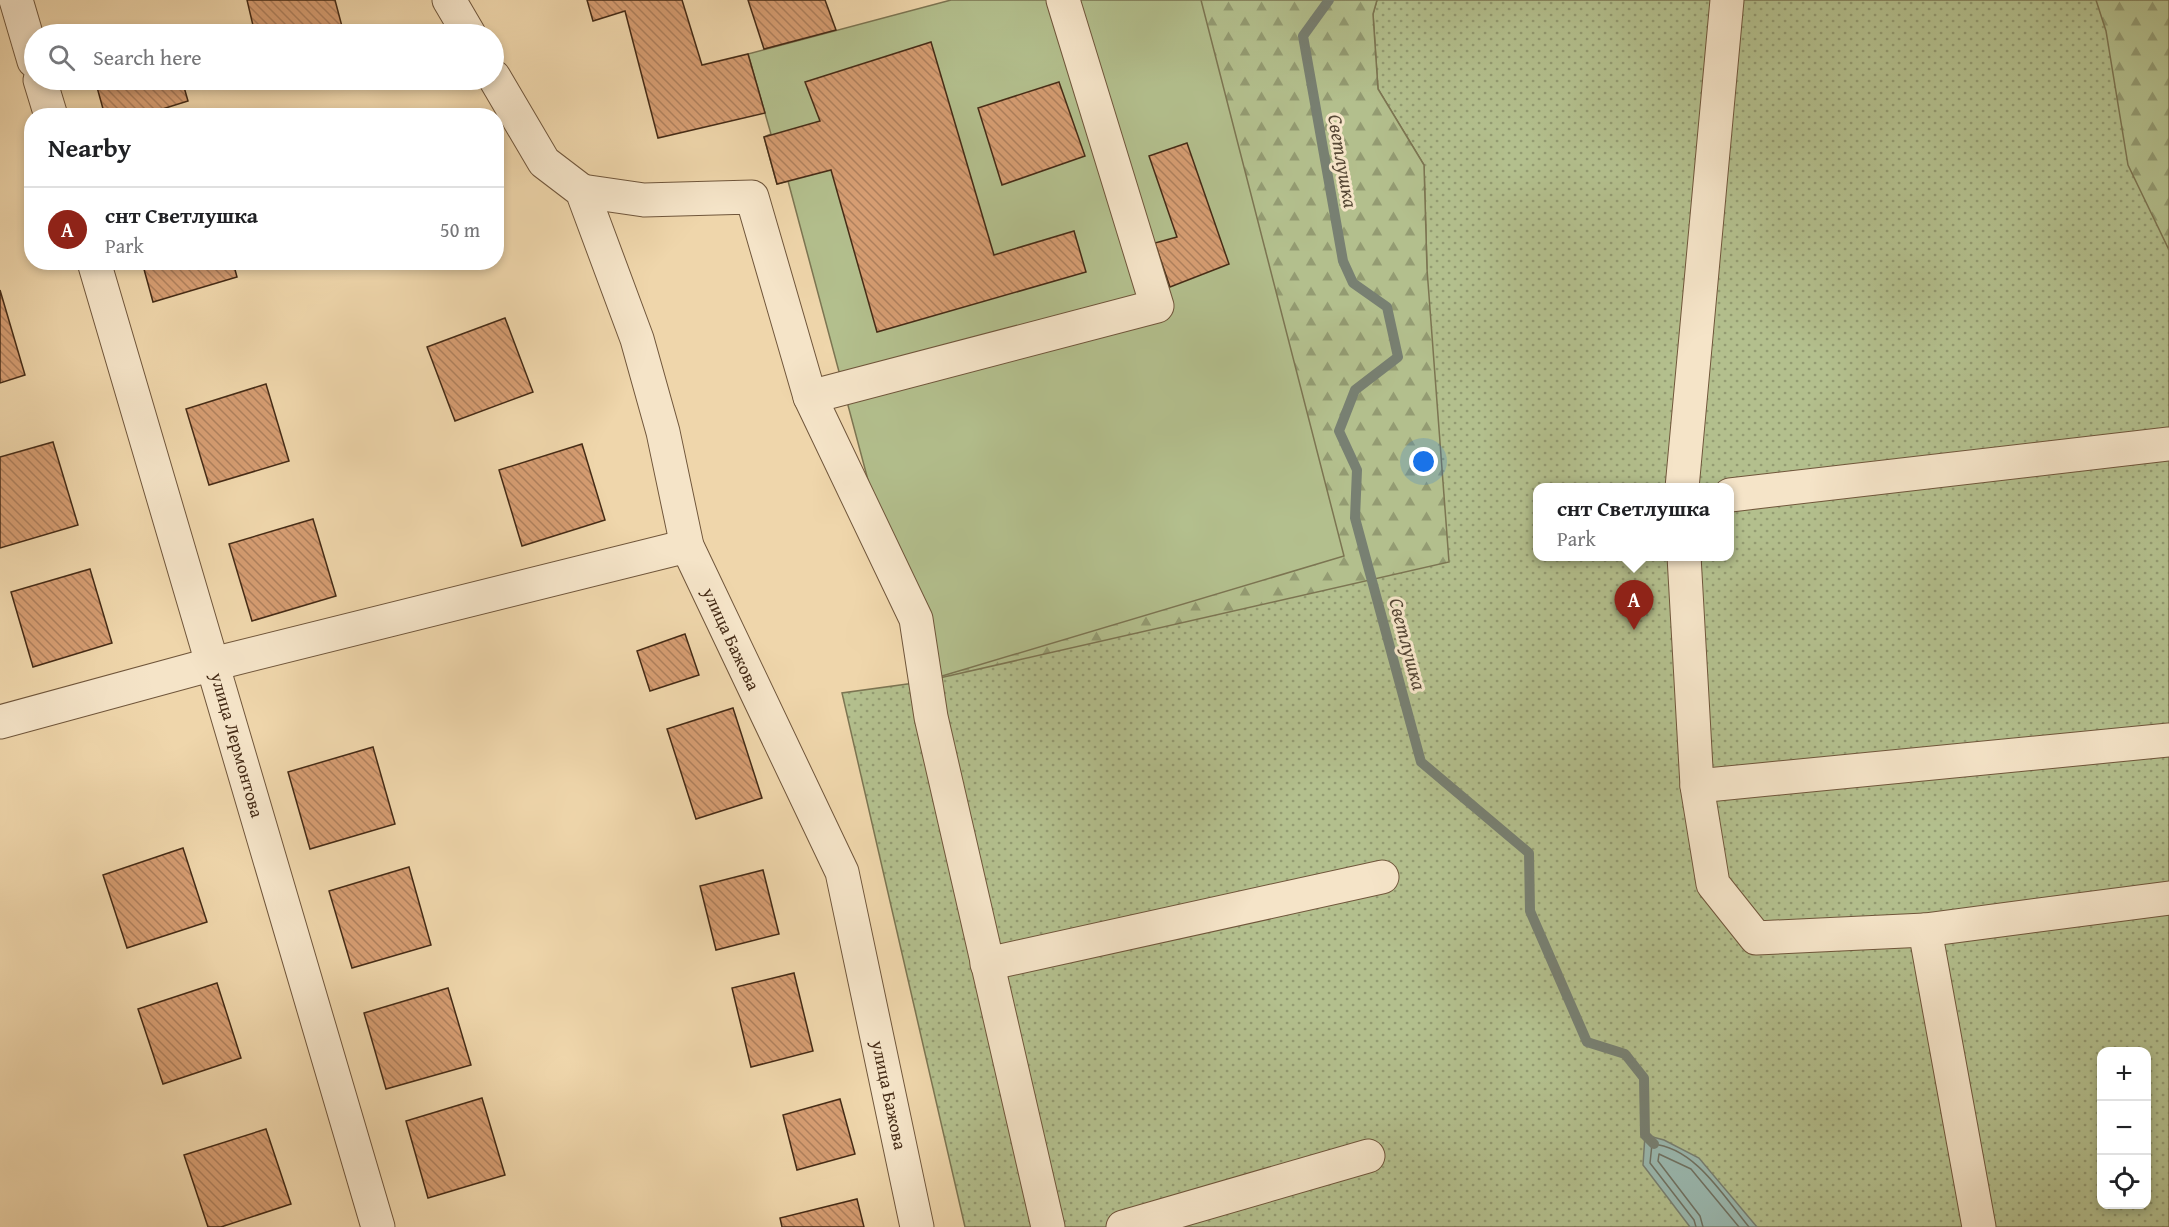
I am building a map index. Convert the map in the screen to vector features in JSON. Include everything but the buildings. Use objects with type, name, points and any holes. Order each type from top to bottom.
[{"type":"street","points":[[16,0],[24,27]]},
{"type":"street","points":[[449,0],[463,24]]},
{"type":"street","points":[[810,397],[1157,306],[1063,0]]},
{"type":"street","points":[[1682,483],[1727,0]]},
{"type":"street","points":[[43,90],[49,108]]},
{"type":"street","points":[[502,90],[544,162],[582,191],[644,200],[752,197],[810,397],[916,619],[931,717],[1048,1227]]},
{"type":"street","name":"улица Бажова","points":[[582,191],[637,339],[663,432],[687,546],[842,872],[917,1227]]},
{"type":"street","name":"улица Лермонтова","points":[[96,270],[378,1227]]},
{"type":"street","points":[[1734,495],[2169,444]]},
{"type":"street","points":[[0,723],[213,664],[687,546]]},
{"type":"street","points":[[1684,561],[1697,786],[1713,884],[1756,938],[1925,930],[2169,898]]},
{"type":"street","points":[[1697,786],[2169,740]]},
{"type":"street","points":[[987,964],[1382,877]]},
{"type":"street","points":[[1925,930],[1979,1227]]},
{"type":"street","points":[[1123,1227],[1368,1156]]},
{"type":"green space","points":[[951,0],[1201,0],[1344,556],[922,682],[788,181],[777,184],[764,137],[771,134],[748,54]]},
{"type":"green space","points":[[1193,0],[1377,0],[1373,14],[1378,89],[1424,165],[1427,269],[1449,562],[922,682]]},
{"type":"green space","points":[[1377,0],[2169,0],[2169,1227],[965,1227],[842,693],[922,682],[1427,269],[1424,165],[1378,89],[1373,14]]},
{"type":"green space","points":[[2096,0],[2169,0],[2169,250],[2128,165],[2106,31]]},
{"type":"water","points":[[1645,1135],[1664,1140],[1699,1158],[1757,1227],[1690,1227],[1643,1165]]},
{"type":"waterway","name":"Светлушка","points":[[1329,0],[1303,36],[1343,261],[1353,283],[1387,307],[1398,357],[1355,390],[1339,431],[1357,470],[1355,518],[1421,762],[1529,853],[1530,911],[1587,1042],[1625,1054],[1644,1078],[1645,1135],[1654,1144]]},
{"type":"place","name":"снт Светлушка","points":[[1634,630]]}]
